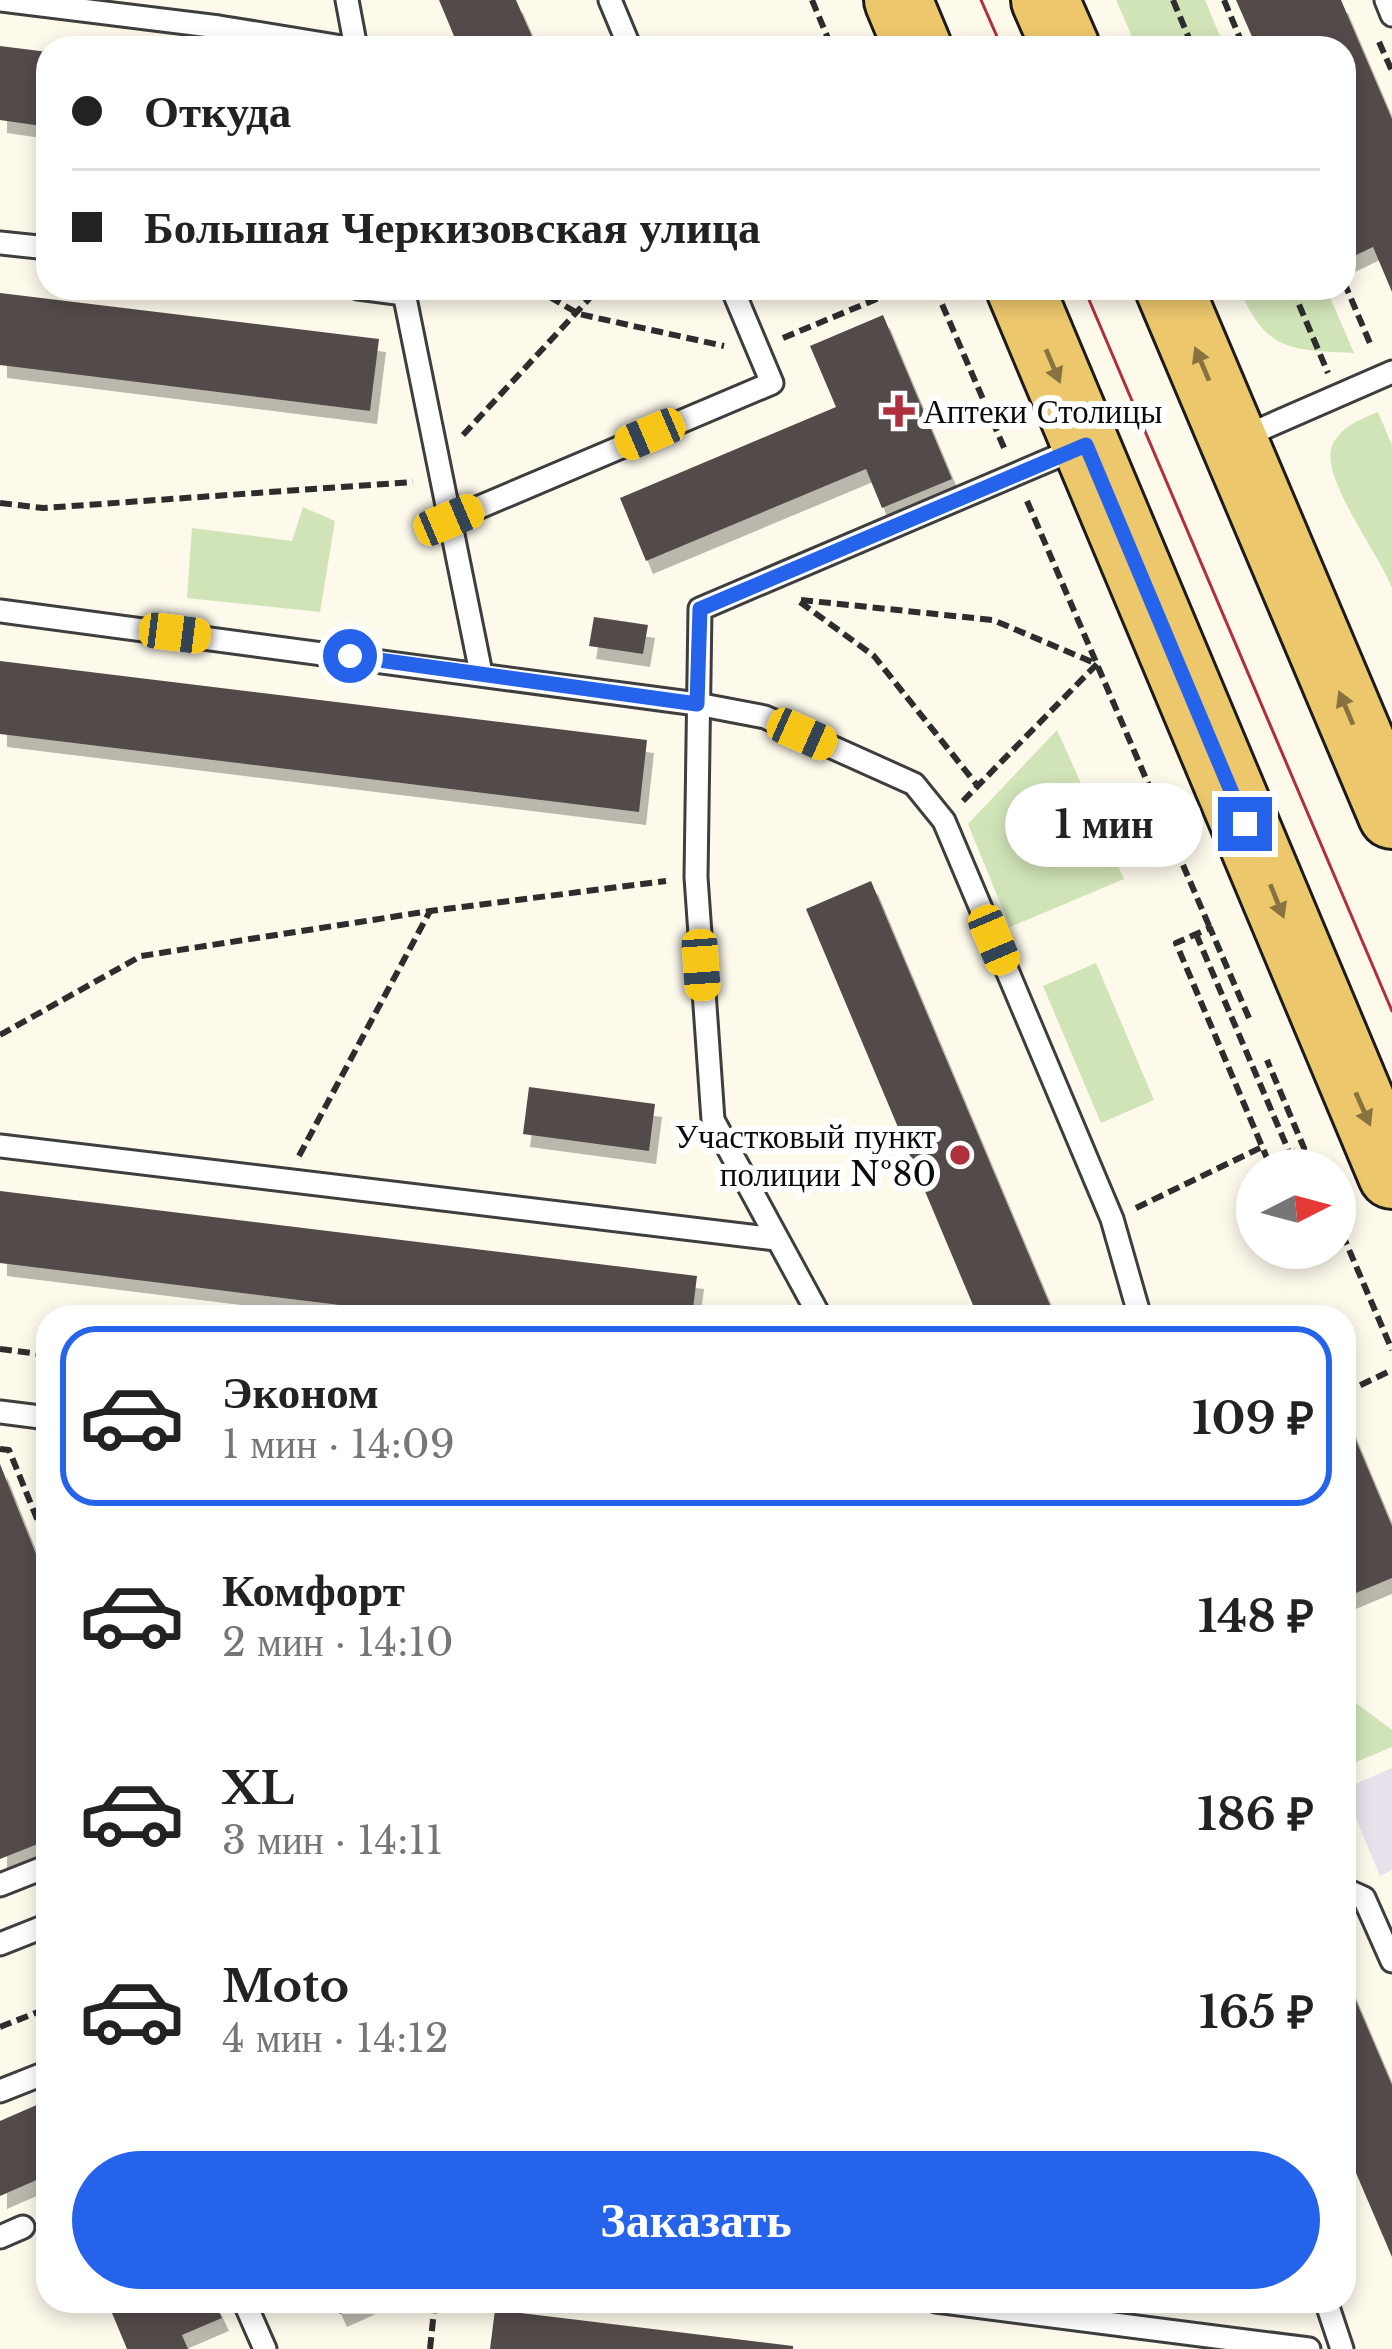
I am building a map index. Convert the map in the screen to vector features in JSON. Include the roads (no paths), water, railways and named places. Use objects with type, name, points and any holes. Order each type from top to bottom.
[{"type":"main road","points":[[898,0],[914,36]]},
{"type":"main road","points":[[1045,0],[1061,36]]},
{"type":"main road","points":[[1025,300],[1392,1175]]},
{"type":"main road","points":[[1174,300],[1392,815]]},
{"type":"lane","points":[[0,0],[276,36]]},
{"type":"lane","points":[[346,0],[350,36]]},
{"type":"lane","points":[[610,0],[625,36]]},
{"type":"lane","points":[[1386,0],[1392,15]]},
{"type":"lane","points":[[0,243],[36,247]]},
{"type":"lane","points":[[406,300],[481,673]]},
{"type":"lane","points":[[449,520],[772,383],[737,300]]},
{"type":"lane","points":[[1235,441],[1388,374]]},
{"type":"lane","points":[[813,1305],[713,1120],[696,877],[700,609],[1086,445]]},
{"type":"lane","points":[[0,611],[697,704],[765,717],[914,784],[944,820],[1112,1219],[1137,1305]]},
{"type":"lane","points":[[0,1146],[776,1239]]},
{"type":"lane","points":[[0,1412],[36,1416]]},
{"type":"lane","points":[[0,1885],[36,1871]]},
{"type":"lane","points":[[1356,1894],[1364,1898],[1392,1961]]},
{"type":"lane","points":[[0,1944],[36,1930]]},
{"type":"lane","points":[[0,2091],[36,2077]]},
{"type":"lane","points":[[0,2237],[23,2227]]},
{"type":"lane","points":[[249,2313],[265,2349]]},
{"type":"lane","points":[[1029,2313],[1309,2349]]},
{"type":"lane","points":[[1330,2313],[1342,2349]]},
{"type":"tram line","points":[[981,0],[997,36]]},
{"type":"tram line","points":[[1089,300],[1392,1011]]},
{"type":"place","name":"Аптеки Столицы","points":[[899,411]]},
{"type":"place","name":"Участковый пункт полиции №80","points":[[960,1155]]}]
